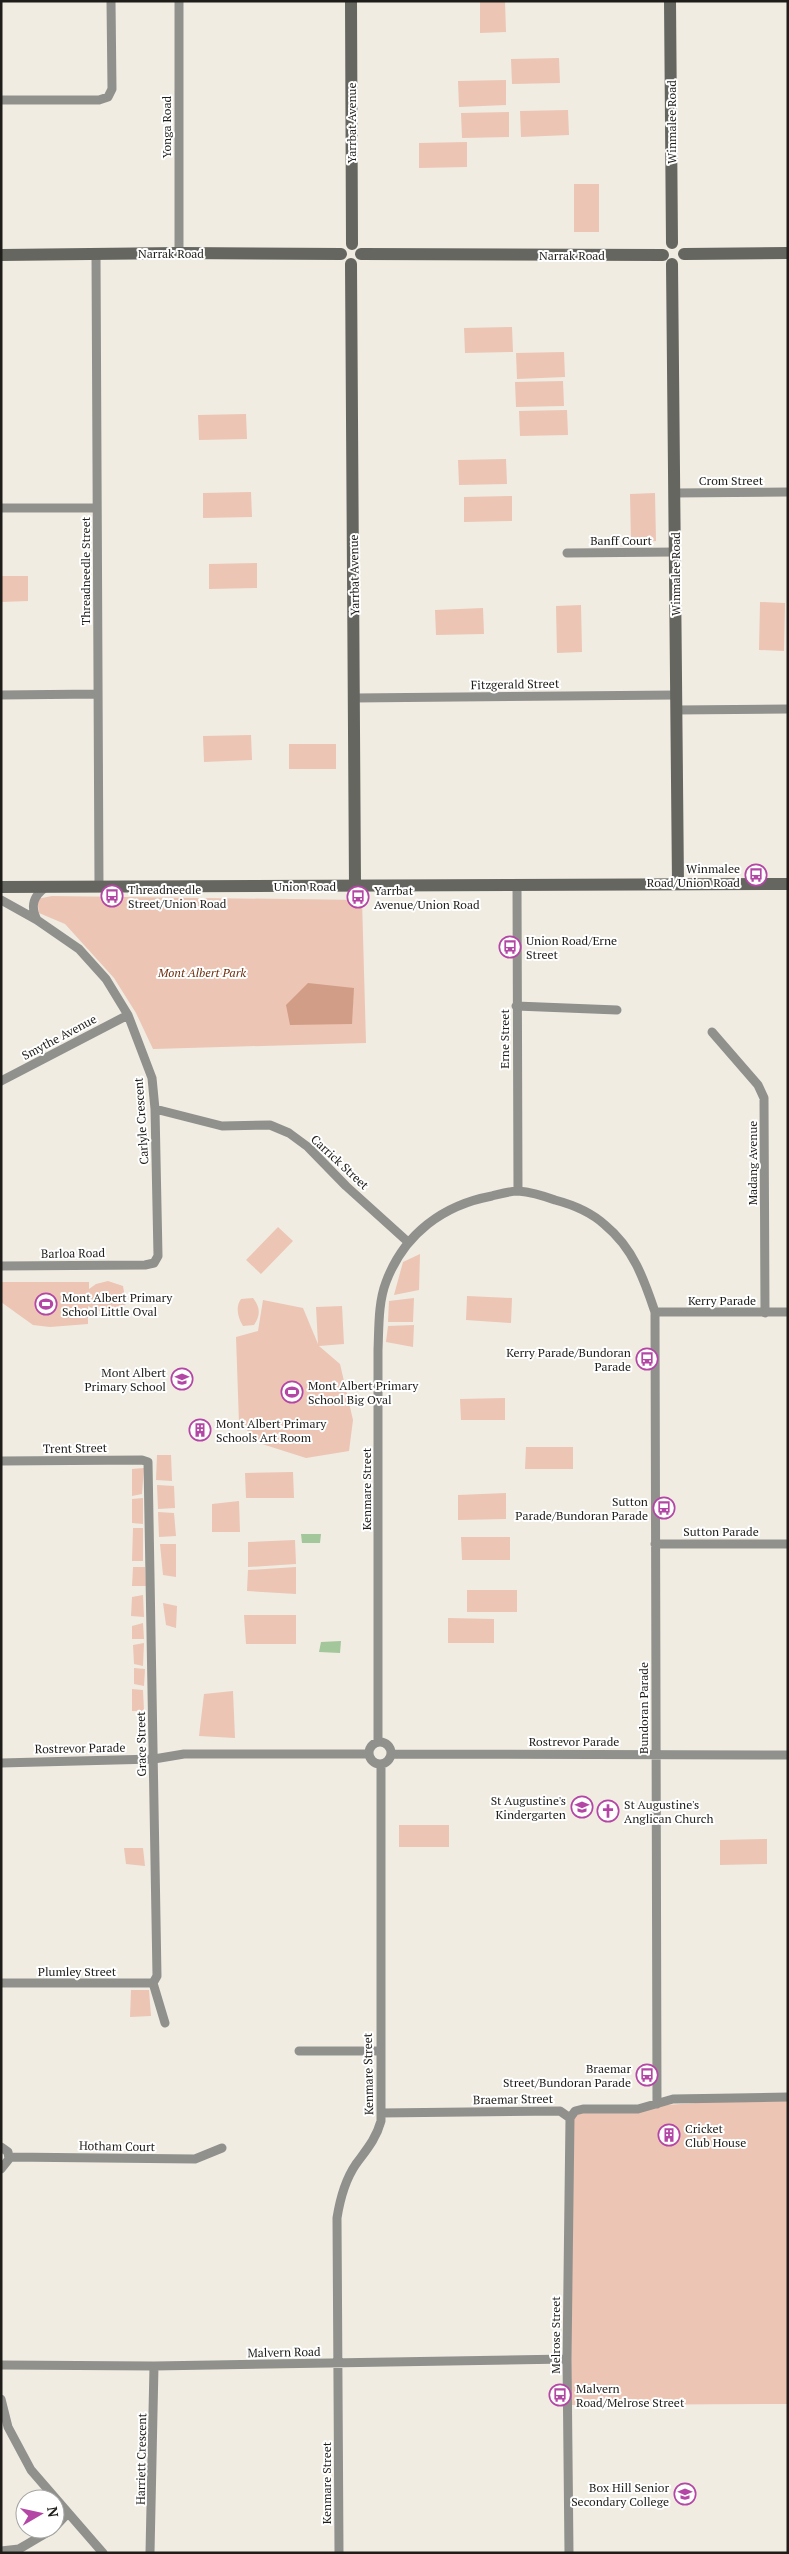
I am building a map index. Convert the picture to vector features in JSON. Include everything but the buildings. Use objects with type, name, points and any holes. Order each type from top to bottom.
[{"type":"street","points":[[1,100],[99,100],[108,97],[112,89],[112,1]]},
{"type":"street","name":"Yonga Road","points":[[179,1],[179,253]]},
{"type":"street","name":"Yarrbat Avenue","points":[[351,1],[356,249]]},
{"type":"street","name":"Winmalee Road","points":[[670,1],[672,243]]},
{"type":"street","points":[[672,243],[681,246],[684,254],[679,262],[672,264],[666,261],[663,255],[666,246],[672,243]]},
{"type":"street","points":[[346,246],[356,249],[359,260],[351,264],[343,260],[341,254],[346,246]]},
{"type":"street","name":"Narrak Road","points":[[356,249],[663,255]]},
{"type":"street","points":[[684,254],[788,253]]},
{"type":"street","name":"Threadneedle Street","points":[[96,254],[99,887]]},
{"type":"street","name":"Narrak Road","points":[[1,255],[341,254]]},
{"type":"street","name":"Yarrbat Avenue","points":[[351,264],[355,886]]},
{"type":"street","name":"Winmalee Road","points":[[672,264],[678,884]]},
{"type":"street","name":"Crom Street","points":[[675,493],[788,492]]},
{"type":"street","points":[[1,508],[97,508]]},
{"type":"street","name":"Banff Court","points":[[567,553],[675,552]]},
{"type":"street","points":[[1,695],[98,694]]},
{"type":"street","name":"Fitzgerald Street","points":[[355,698],[676,695]]},
{"type":"street","points":[[676,710],[788,709]]},
{"type":"street","name":"Union Road","points":[[1,887],[788,884]]},
{"type":"street","name":"Erne Street","points":[[517,886],[518,1191]]},
{"type":"street","points":[[37,920],[32,910],[33,902],[39,892],[46,887]]},
{"type":"street","name":"Carlyle Crescent","points":[[1,900],[37,920],[78,949],[106,979],[128,1015],[152,1078],[155,1109],[158,1256],[154,1263],[145,1265]]},
{"type":"street","points":[[516,1006],[617,1010]]},
{"type":"street","name":"Smythe Avenue","points":[[1,1081],[128,1015]]},
{"type":"street","name":"Madang Avenue","points":[[712,1032],[758,1084],[764,1098],[765,1313]]},
{"type":"street","name":"Carrick Street","points":[[155,1109],[222,1126],[270,1125],[289,1133],[308,1147],[346,1186],[408,1242]]},
{"type":"street","points":[[408,1242],[444,1211],[478,1199],[518,1191]]},
{"type":"street","name":"Bundoran Parade","points":[[518,1191],[568,1203],[585,1210],[606,1225],[631,1254],[644,1279],[655,1312],[657,2104]]},
{"type":"street","name":"Kenmare Street","points":[[378,1742],[378,1350],[381,1305],[386,1283],[408,1242]]},
{"type":"street","name":"Barloa Road","points":[[1,1266],[145,1265]]},
{"type":"street","name":"Kerry Parade","points":[[655,1312],[788,1312]]},
{"type":"street","name":"Trent Street","points":[[1,1461],[142,1460],[148,1462]]},
{"type":"street","name":"Grace Street","points":[[148,1462],[157,1976],[153,1983],[165,2023]]},
{"type":"street","name":"Sutton Parade","points":[[655,1544],[788,1544]]},
{"type":"street","points":[[378,1742],[386,1744],[391,1754],[388,1761],[381,1764],[372,1761],[369,1754],[372,1746],[378,1742]]},
{"type":"street","name":"Rostrevor Parade","points":[[1,1762],[154,1759],[184,1754],[369,1754]]},
{"type":"street","name":"Rostrevor Parade","points":[[391,1754],[788,1755]]},
{"type":"street","name":"Kenmare Street","points":[[339,2553],[337,2218],[339,2201],[355,2165],[377,2136],[381,2114],[381,1764]]},
{"type":"street","name":"Plumley Street","points":[[1,1983],[153,1983]]},
{"type":"street","points":[[299,2051],[380,2051]]},
{"type":"street","points":[[570,2118],[575,2111],[583,2109],[638,2109],[673,2099],[788,2097]]},
{"type":"street","name":"Braemar Street","points":[[381,2114],[560,2111],[570,2118]]},
{"type":"street","name":"Melrose Street","points":[[569,2553],[567,2359],[570,2118]]},
{"type":"street","points":[[1,2147],[9,2157],[8,2164],[1,2169]]},
{"type":"street","name":"Hotham Court","points":[[9,2157],[195,2159],[222,2148]]},
{"type":"street","name":"Malvern Road","points":[[1,2365],[154,2366],[567,2359]]},
{"type":"street","name":"Harriett Crescent","points":[[150,2553],[154,2366]]},
{"type":"street","points":[[1,2399],[8,2427],[31,2470],[103,2553]]},
{"type":"street","points":[[65,2516],[68,2513]]},
{"type":"street","points":[[1,2551],[19,2549],[36,2539]]},
{"type":"green space","points":[[480,1],[505,1],[506,32],[480,33]]},
{"type":"green space","points":[[559,58],[560,83],[512,84],[511,59]]},
{"type":"green space","points":[[506,80],[506,105],[459,107],[458,81]]},
{"type":"green space","points":[[568,110],[569,135],[521,137],[520,111]]},
{"type":"green space","points":[[509,112],[509,137],[462,138],[461,113]]},
{"type":"green space","points":[[467,142],[467,167],[419,168],[419,143]]},
{"type":"green space","points":[[574,184],[599,184],[599,232],[574,232]]},
{"type":"green space","points":[[512,327],[513,352],[465,353],[464,328]]},
{"type":"green space","points":[[564,352],[565,377],[517,379],[516,353]]},
{"type":"green space","points":[[563,381],[564,406],[516,407],[515,382]]},
{"type":"green space","points":[[567,410],[568,435],[520,436],[519,411]]},
{"type":"green space","points":[[246,414],[247,439],[199,440],[198,415]]},
{"type":"green space","points":[[506,459],[507,484],[459,485],[458,460]]},
{"type":"green space","points":[[251,492],[252,517],[203,518],[203,493]]},
{"type":"green space","points":[[655,493],[656,541],[631,542],[630,494]]},
{"type":"green space","points":[[512,496],[512,521],[464,522],[464,497]]},
{"type":"green space","points":[[257,563],[257,588],[209,589],[209,564]]},
{"type":"green space","points":[[1,576],[28,576],[28,601],[1,602]]},
{"type":"green space","points":[[760,602],[785,603],[784,651],[759,650]]},
{"type":"green space","points":[[581,605],[582,652],[557,653],[556,606]]},
{"type":"green space","points":[[483,608],[484,634],[436,635],[435,610]]},
{"type":"green space","points":[[251,735],[252,760],[204,762],[203,736]]},
{"type":"green space","points":[[289,744],[336,744],[336,769],[289,769]]},
{"type":"green space","name":"Mont Albert Park","points":[[52,896],[362,900],[366,1043],[153,1049],[136,1013],[114,978],[65,924],[39,913],[37,899]]},
{"type":"green space","points":[[278,1227],[293,1241],[261,1274],[246,1260]]},
{"type":"green space","points":[[420,1254],[419,1290],[394,1295],[403,1262]]},
{"type":"green space","name":"Mont Albert Primary School Little Oval","points":[[108,1281],[123,1286],[126,1304],[116,1310],[107,1312],[88,1306],[88,1324],[50,1327],[33,1325],[1,1302],[1,1282],[89,1282],[89,1289],[96,1284]]},
{"type":"green space","points":[[467,1296],[512,1298],[511,1323],[466,1320]]},
{"type":"green space","points":[[253,1298],[258,1308],[258,1318],[254,1325],[243,1326],[238,1312],[239,1302],[241,1299]]},
{"type":"green space","points":[[414,1298],[413,1322],[388,1322],[389,1301]]},
{"type":"green space","name":"Mont Albert Primary School Big Oval","points":[[263,1300],[303,1308],[318,1344],[316,1307],[342,1306],[344,1344],[319,1346],[340,1364],[353,1420],[349,1451],[306,1458],[262,1444],[239,1423],[236,1337],[258,1331]]},
{"type":"green space","points":[[414,1325],[413,1347],[386,1342],[388,1326]]},
{"type":"green space","points":[[505,1398],[505,1420],[461,1420],[460,1399]]},
{"type":"green space","points":[[526,1447],[573,1447],[573,1469],[525,1469]]},
{"type":"green space","points":[[157,1455],[171,1455],[172,1481],[156,1480]]},
{"type":"green space","points":[[144,1468],[142,1494],[132,1496],[132,1469]]},
{"type":"green space","points":[[293,1472],[294,1498],[246,1498],[245,1473]]},
{"type":"green space","points":[[157,1485],[174,1486],[175,1508],[158,1509]]},
{"type":"green space","points":[[506,1493],[506,1519],[458,1520],[458,1495]]},
{"type":"green space","points":[[143,1498],[143,1524],[132,1523],[132,1499]]},
{"type":"green space","points":[[239,1501],[240,1532],[212,1532],[212,1504]]},
{"type":"green space","points":[[158,1512],[174,1513],[176,1536],[159,1537]]},
{"type":"green space","points":[[133,1528],[143,1528],[143,1561],[132,1561]]},
{"type":"green space","points":[[461,1537],[510,1537],[510,1560],[462,1560]]},
{"type":"green space","points":[[295,1540],[296,1564],[248,1567],[248,1542]]},
{"type":"green space","points":[[160,1544],[176,1544],[176,1577],[163,1575]]},
{"type":"green space","points":[[133,1567],[145,1567],[146,1586],[132,1586]]},
{"type":"green space","points":[[296,1567],[296,1594],[247,1591],[248,1570]]},
{"type":"green space","points":[[467,1590],[517,1590],[517,1612],[467,1612]]},
{"type":"green space","points":[[143,1595],[144,1617],[131,1616],[132,1597]]},
{"type":"green space","points":[[163,1603],[177,1606],[176,1628],[166,1625]]},
{"type":"green space","points":[[244,1615],[296,1615],[296,1644],[246,1644]]},
{"type":"green space","points":[[448,1618],[494,1619],[494,1643],[448,1643]]},
{"type":"green space","points":[[143,1623],[144,1639],[132,1639],[132,1626]]},
{"type":"green space","points":[[144,1643],[143,1666],[134,1664],[133,1645]]},
{"type":"green space","points":[[134,1668],[145,1669],[144,1686],[134,1684]]},
{"type":"green space","points":[[132,1689],[143,1690],[144,1711],[132,1711]]},
{"type":"green space","points":[[233,1691],[235,1738],[199,1736],[204,1694]]},
{"type":"green space","points":[[399,1825],[449,1825],[449,1847],[399,1847]]},
{"type":"green space","points":[[767,1839],[767,1864],[720,1865],[720,1840]]},
{"type":"green space","points":[[124,1848],[143,1848],[145,1866],[126,1864]]},
{"type":"green space","points":[[131,1990],[149,1990],[151,2016],[130,2017]]},
{"type":"green space","points":[[788,2097],[788,2404],[569,2405],[570,2118],[575,2111]]},
{"type":"shaded area","points":[[308,983],[354,988],[352,1024],[290,1025],[286,1005]]},
{"type":"shaded area","points":[[301,1534],[321,1534],[320,1543],[302,1543]]},
{"type":"shaded area","points":[[341,1641],[340,1653],[319,1652],[321,1642]]},
{"type":"place","name":"Winmalee Road/Union Road","points":[[756,875]]},
{"type":"place","name":"Threadneedle Street/Union Road","points":[[112,896]]},
{"type":"place","name":"Yarrbat Avenue/Union Road","points":[[358,897]]},
{"type":"place","name":"Union Road/Erne Street","points":[[510,947]]},
{"type":"place","name":"Mont Albert Primary School Little Oval","points":[[46,1304]]},
{"type":"place","name":"Kerry Parade/Bundoran Parade","points":[[647,1359]]},
{"type":"place","name":"Mont Albert Primary School","points":[[182,1379]]},
{"type":"place","name":"Mont Albert Primary School Big Oval","points":[[292,1392]]},
{"type":"place","name":"Mont Albert Primary Schools Art Room","points":[[200,1430]]},
{"type":"place","name":"Sutton Parade/Bundoran Parade","points":[[664,1508]]},
{"type":"place","name":"St Augustine's Kindergarten","points":[[582,1807]]},
{"type":"place","name":"St Augustine's Anglican Church","points":[[608,1811]]},
{"type":"place","name":"Braemar Street/Bundoran Parade","points":[[647,2075]]},
{"type":"place","name":"Cricket Club House","points":[[669,2135]]},
{"type":"place","name":"Malvern Road/Melrose Street","points":[[560,2395]]},
{"type":"place","name":"Box Hill Senior Secondary College","points":[[685,2494]]}]
